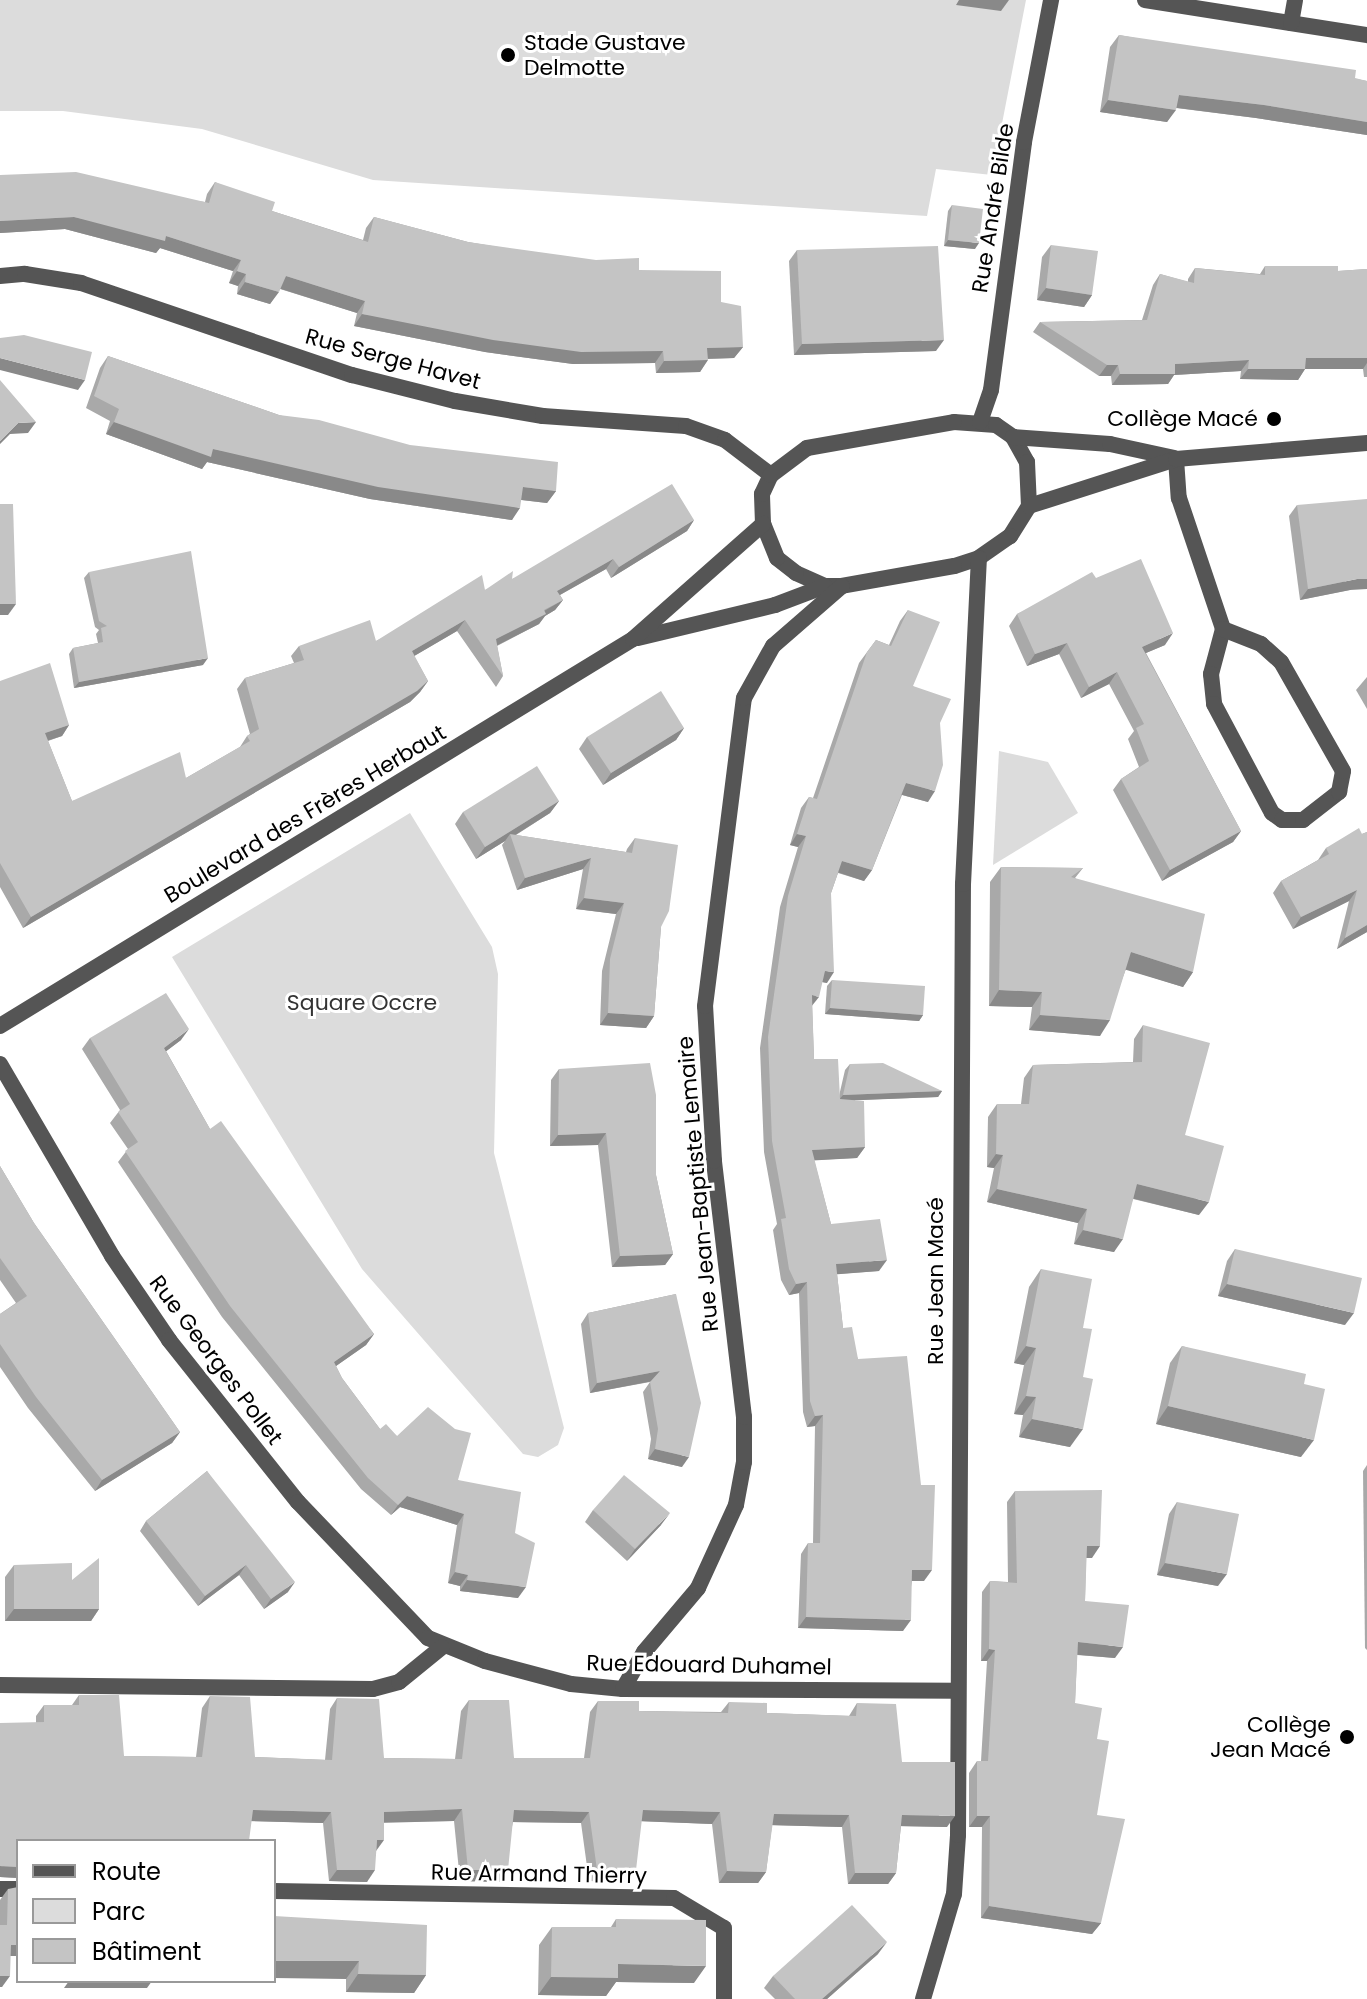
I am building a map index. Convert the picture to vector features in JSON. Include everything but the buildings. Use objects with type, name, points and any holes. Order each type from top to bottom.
[{"type":"street","name":"Rue André Bilde","points":[[980,422],[991,390],[1024,142],[1051,0]]},
{"type":"street","points":[[1145,0],[1367,35]]},
{"type":"street","points":[[1291,23],[1295,0]]},
{"type":"street","name":"Rue Serge Havet","points":[[0,276],[25,274],[81,283],[352,375],[455,401],[543,416],[686,426],[725,440],[771,475]]},
{"type":"street","points":[[980,422],[996,425],[1013,437],[1027,462],[1029,506],[1010,536],[979,558],[842,586],[825,586],[777,558],[763,524],[762,494],[771,475],[807,448],[841,438],[980,422]]},
{"type":"street","points":[[1013,437],[1110,444],[1176,459]]},
{"type":"street","points":[[1029,506],[1176,459],[1367,443]]},
{"type":"street","points":[[1176,459],[1179,498],[1223,629],[1211,674],[1214,704],[1272,813],[1282,820],[1303,820],[1339,792],[1343,771],[1281,662],[1261,644],[1223,629]]},
{"type":"street","name":"Boulevard des Frères Herbaut","points":[[0,1026],[633,639],[763,524]]},
{"type":"street","name":"Rue Jean Macé","points":[[923,1999],[954,1894],[963,884],[979,558]]},
{"type":"street","name":"Boulevard des Frères Herbaut","points":[[633,639],[775,605],[825,586]]},
{"type":"street","name":"Rue Jean-Baptiste Lemaire","points":[[623,1689],[644,1652],[698,1588],[736,1505],[741,1477],[744,1417],[706,1063],[705,1006],[716,906],[744,698],[773,646],[842,586]]},
{"type":"street","name":"Rue Georges Pollet","points":[[0,1064],[112,1256],[228,1420],[356,1567],[442,1647]]},
{"type":"street","points":[[0,1685],[373,1689],[399,1682],[442,1647]]},
{"type":"street","name":"Rue Edouard Duhamel","points":[[442,1647],[571,1684],[623,1689],[957,1691]]},
{"type":"street","name":"Rue Armand Thierry","points":[[276,1891],[674,1898],[724,1928],[724,1999]]},
{"type":"green space","name":"Stade Gustave Delmotte","points":[[0,0],[1026,0],[992,175],[936,169],[927,216],[373,180],[202,129],[63,111],[0,111]]},
{"type":"green space","points":[[999,751],[1048,762],[1078,813],[993,865]]},
{"type":"green space","name":"Square Occre","points":[[410,813],[492,947],[498,974],[494,1153],[564,1428],[558,1445],[538,1457],[523,1454],[362,1269],[172,957]]},
{"type":"place","name":"Stade Gustave Delmotte","points":[[508,55]]},
{"type":"place","name":"Collège Macé","points":[[1274,419]]},
{"type":"place","name":"Collège Jean Macé","points":[[1347,1737]]}]
